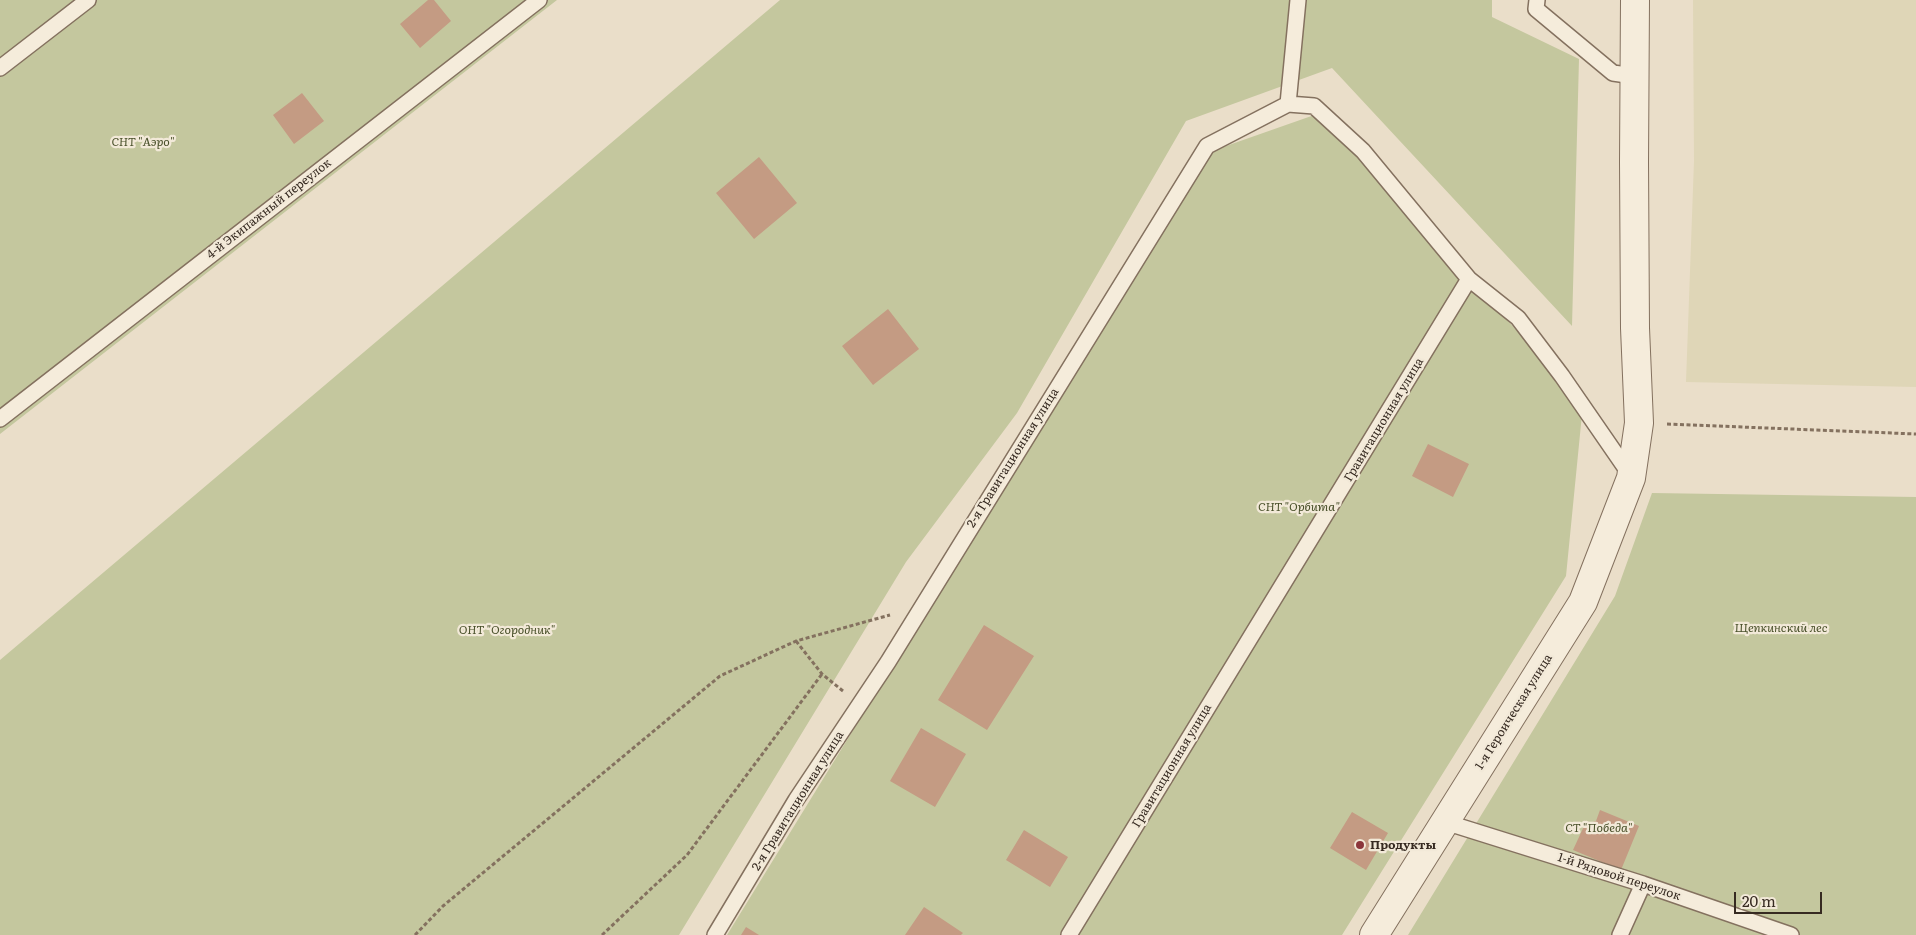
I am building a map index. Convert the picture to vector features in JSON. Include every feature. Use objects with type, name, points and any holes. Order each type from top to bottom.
[{"type":"street","name":"1-я Героическая улица","points":[[1374,935],[1583,602],[1632,478],[1638,423],[1635,328],[1635,0]]},
{"type":"lane","points":[[0,68],[88,0]]},
{"type":"lane","name":"4-й Экипажный переулок","points":[[0,419],[539,0]]},
{"type":"lane","points":[[1298,0],[1288,104],[1314,106],[1363,151],[1469,279],[1518,318],[1562,376],[1632,478]]},
{"type":"lane","points":[[1537,0],[1536,9],[1613,73],[1634,76]]},
{"type":"lane","name":"2-я Гравитационная улица","points":[[715,935],[796,800],[888,662],[1207,146],[1288,104]]},
{"type":"lane","name":"Гравитационная улица","points":[[1069,935],[1469,279]]},
{"type":"lane","name":"1-й Рядовой переулок","points":[[1445,822],[1643,884],[1791,935]]},
{"type":"lane","points":[[1620,935],[1643,884]]},
{"type":"path","points":[[1638,423],[1916,434]]},
{"type":"path","points":[[414,935],[443,906],[720,676],[796,641],[922,606]]},
{"type":"path","points":[[796,641],[822,674],[859,705]]},
{"type":"path","points":[[602,935],[686,855],[822,674]]},
{"type":"shaded area","points":[[1693,0],[1916,0],[1916,387],[1686,382],[1694,161]]},
{"type":"green space","name":"СНТ \"Аэро\"","points":[[0,0],[557,0],[0,434]]},
{"type":"green space","name":"ОНТ \"Огородник\"","points":[[780,0],[1492,0],[1492,17],[1579,59],[1572,326],[1332,68],[1186,121],[1017,413],[906,562],[679,935],[0,935],[0,660]]},
{"type":"green space","name":"СНТ \"Орбита\"","points":[[1320,113],[1583,404],[1566,576],[1342,935],[727,935],[1209,152]]},
{"type":"green space","points":[[1652,493],[1916,497],[1916,935],[1408,935],[1615,596]]},
{"type":"building","points":[[428,0],[434,0],[451,21],[420,48],[400,24]]},
{"type":"building","points":[[302,93],[324,121],[294,144],[273,115]]},
{"type":"building","points":[[759,157],[797,203],[754,239],[716,193]]},
{"type":"building","points":[[888,309],[919,349],[873,385],[842,346]]},
{"type":"building","points":[[1428,444],[1469,464],[1453,497],[1412,476]]},
{"type":"building","points":[[984,625],[1034,656],[987,730],[938,700]]},
{"type":"building","points":[[921,728],[966,754],[935,807],[890,781]]},
{"type":"building","points":[[1600,810],[1639,826],[1621,870],[1573,850],[1585,824],[1596,821]]},
{"type":"building","points":[[1352,812],[1388,833],[1366,870],[1330,848]]},
{"type":"building","points":[[1024,830],[1068,857],[1050,887],[1006,860]]},
{"type":"building","points":[[924,907],[963,933],[961,935],[905,935]]},
{"type":"building","points":[[746,927],[759,935],[741,935]]},
{"type":"place","name":"Продукты","points":[[1360,845]]},
{"type":"park label","name":"Щепкинский лес","points":[[1781,628]]},
{"type":"park label","name":"СТ \"Победа\"","points":[[1599,828]]}]
